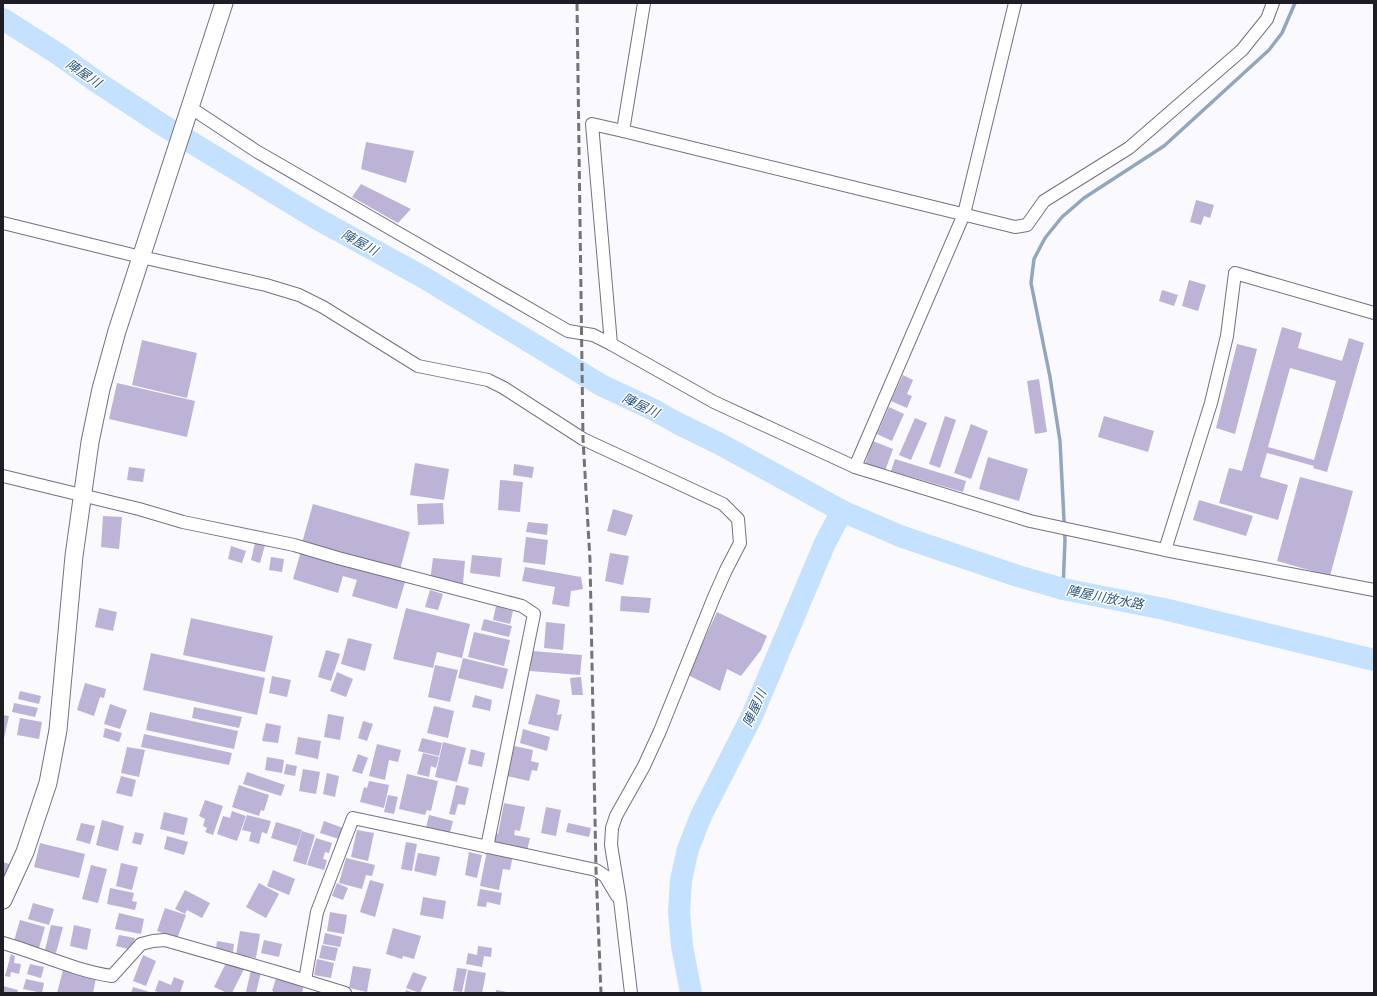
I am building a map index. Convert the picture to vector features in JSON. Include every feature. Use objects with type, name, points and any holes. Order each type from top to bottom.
[{"type":"street","points":[[3,900],[25,852],[48,784],[58,730],[74,556],[90,442],[101,389],[117,331],[224,3]]},
{"type":"street","points":[[623,131],[644,3]]},
{"type":"street","points":[[855,467],[964,214],[1015,3]]},
{"type":"street","points":[[611,344],[592,124],[1015,227],[1027,225],[1044,201],[1129,148],[1242,50],[1267,19],[1274,3]]},
{"type":"street","points":[[190,111],[256,151],[568,331],[593,335],[714,402],[855,467],[1030,521],[1165,550],[1374,590]]},
{"type":"street","points":[[3,223],[141,257],[266,285],[299,295],[323,307],[418,366],[488,380],[504,388],[583,439],[723,504],[738,519],[740,543],[717,590],[660,731],[644,766],[616,816],[612,828],[611,845],[620,900],[631,993]]},
{"type":"street","points":[[1165,550],[1211,403],[1227,336],[1235,273],[1374,313]]},
{"type":"street","points":[[3,476],[83,494],[183,522],[294,545],[522,606],[534,614],[487,847]]},
{"type":"street","points":[[304,980],[318,912],[353,818],[596,870],[604,876],[620,900]]},
{"type":"street","points":[[3,943],[102,975],[112,976],[141,944],[165,940],[345,993]]},
{"type":"building","points":[[366,142],[414,151],[406,183],[361,169]]},
{"type":"building","points":[[361,184],[411,209],[398,223],[352,197]]},
{"type":"building","points":[[1196,200],[1214,205],[1210,218],[1204,216],[1201,225],[1190,222]]},
{"type":"building","points":[[1189,280],[1206,285],[1198,311],[1182,306]]},
{"type":"building","points":[[1162,290],[1178,295],[1174,306],[1159,301]]},
{"type":"building","points":[[1282,327],[1302,333],[1298,348],[1342,361],[1349,338],[1364,343],[1327,472],[1313,468],[1314,466],[1267,453],[1260,477],[1288,485],[1278,520],[1219,503],[1229,468],[1242,471]],"holes":[[[1290,368],[1336,381],[1314,460],[1268,447]]]},
{"type":"building","points":[[142,340],[197,353],[187,398],[132,385]]},
{"type":"building","points":[[1237,344],[1257,349],[1235,434],[1216,428]]},
{"type":"building","points":[[903,375],[913,380],[907,394],[912,396],[907,408],[891,401]]},
{"type":"building","points":[[1039,379],[1047,432],[1035,434],[1027,381]]},
{"type":"building","points":[[117,383],[195,401],[187,437],[109,419]]},
{"type":"building","points":[[889,407],[904,414],[892,441],[877,434]]},
{"type":"building","points":[[945,416],[956,420],[940,468],[929,464]]},
{"type":"building","points":[[1104,416],[1154,431],[1148,452],[1098,437]]},
{"type":"building","points":[[915,418],[927,423],[911,460],[899,455]]},
{"type":"building","points":[[971,424],[988,431],[971,479],[954,473]]},
{"type":"building","points":[[873,441],[893,449],[885,471],[865,464]]},
{"type":"building","points":[[988,457],[1028,469],[1019,501],[979,489]]},
{"type":"building","points":[[895,459],[966,481],[963,492],[891,471]]},
{"type":"building","points":[[415,463],[449,469],[444,500],[410,495]]},
{"type":"building","points":[[514,464],[534,467],[532,478],[513,475]]},
{"type":"building","points":[[129,467],[145,469],[143,482],[127,480]]},
{"type":"building","points":[[1300,477],[1353,491],[1330,576],[1277,561]]},
{"type":"building","points":[[500,480],[523,482],[520,512],[498,510]]},
{"type":"building","points":[[1199,500],[1253,516],[1246,536],[1193,520]]},
{"type":"building","points":[[443,503],[444,524],[418,525],[417,504]]},
{"type":"building","points":[[313,504],[410,532],[400,570],[302,543]]},
{"type":"building","points":[[613,509],[633,515],[626,536],[607,531]]},
{"type":"building","points":[[103,516],[122,517],[119,549],[101,547]]},
{"type":"building","points":[[528,522],[548,524],[547,535],[526,532]]},
{"type":"building","points":[[526,537],[548,540],[545,565],[523,562]]},
{"type":"building","points":[[255,543],[265,545],[260,563],[251,560]]},
{"type":"building","points":[[231,546],[246,551],[242,563],[228,559]]},
{"type":"building","points":[[301,551],[405,582],[397,609],[352,596],[357,580],[343,576],[338,593],[293,579]]},
{"type":"building","points":[[610,553],[629,556],[623,585],[605,581]]},
{"type":"building","points":[[472,555],[502,558],[500,577],[470,573]]},
{"type":"building","points":[[271,557],[284,559],[282,572],[269,570]]},
{"type":"building","points":[[433,558],[465,561],[463,584],[430,581]]},
{"type":"building","points":[[525,567],[581,577],[583,589],[571,591],[569,607],[552,604],[555,587],[522,581]]},
{"type":"building","points":[[430,590],[443,594],[438,610],[425,607]]},
{"type":"building","points":[[621,596],[651,598],[649,613],[620,611]]},
{"type":"building","points":[[496,606],[513,611],[510,624],[493,620]]},
{"type":"building","points":[[99,608],[117,612],[113,631],[95,627]]},
{"type":"building","points":[[406,608],[470,624],[462,658],[437,652],[433,668],[393,659]]},
{"type":"building","points":[[717,612],[767,636],[761,650],[741,676],[727,669],[720,691],[688,675]]},
{"type":"building","points":[[191,618],[273,636],[265,672],[183,655]]},
{"type":"building","points":[[484,619],[512,626],[509,637],[481,630]]},
{"type":"building","points":[[546,622],[565,624],[563,650],[544,648]]},
{"type":"building","points":[[474,632],[510,640],[504,666],[468,657]]},
{"type":"building","points":[[348,638],[372,644],[365,671],[341,664]]},
{"type":"building","points":[[326,650],[340,654],[331,681],[318,677]]},
{"type":"building","points":[[532,651],[582,655],[580,675],[530,671]]},
{"type":"building","points":[[151,653],[265,678],[257,715],[143,690]]},
{"type":"building","points":[[463,658],[508,669],[503,689],[458,678]]},
{"type":"building","points":[[435,665],[458,670],[450,702],[428,697]]},
{"type":"building","points":[[337,672],[353,679],[346,697],[330,691]]},
{"type":"building","points":[[272,676],[291,680],[287,697],[269,693]]},
{"type":"building","points":[[581,677],[583,695],[572,695],[570,678]]},
{"type":"building","points":[[85,683],[106,689],[104,698],[100,697],[94,716],[77,710]]},
{"type":"building","points":[[20,691],[41,696],[39,704],[18,699]]},
{"type":"building","points":[[536,694],[560,700],[557,715],[562,714],[558,731],[528,724]]},
{"type":"building","points":[[475,695],[492,700],[490,711],[472,707]]},
{"type":"building","points":[[14,703],[38,708],[35,717],[12,712]]},
{"type":"building","points":[[110,704],[127,710],[120,729],[104,724]]},
{"type":"building","points":[[434,706],[454,711],[448,738],[427,733]]},
{"type":"building","points":[[194,707],[242,717],[239,728],[192,718]]},
{"type":"building","points":[[150,712],[238,731],[234,749],[146,730]]},
{"type":"building","points":[[328,714],[344,717],[340,740],[324,737]]},
{"type":"building","points":[[3,715],[9,716],[4,738],[3,738]]},
{"type":"building","points":[[20,718],[42,722],[39,739],[17,735]]},
{"type":"building","points":[[363,721],[373,724],[367,741],[358,738]]},
{"type":"building","points":[[266,723],[281,726],[278,743],[262,741]]},
{"type":"building","points":[[105,728],[122,733],[119,742],[103,737]]},
{"type":"building","points":[[523,729],[550,737],[547,751],[520,743]]},
{"type":"building","points":[[144,734],[232,753],[229,765],[141,747]]},
{"type":"building","points":[[298,737],[321,741],[318,759],[295,754]]},
{"type":"building","points":[[422,738],[442,743],[439,756],[418,751]]},
{"type":"building","points":[[443,742],[466,748],[457,782],[435,777]]},
{"type":"building","points":[[377,744],[401,750],[398,762],[389,760],[385,780],[369,776]]},
{"type":"building","points":[[514,746],[533,750],[531,761],[539,763],[537,771],[532,770],[529,781],[507,776]]},
{"type":"building","points":[[127,747],[145,750],[139,777],[121,773]]},
{"type":"building","points":[[471,749],[485,753],[482,767],[468,764]]},
{"type":"building","points":[[423,753],[439,757],[436,768],[431,766],[429,777],[417,774]]},
{"type":"building","points":[[358,754],[368,758],[362,774],[352,771]]},
{"type":"building","points":[[267,757],[284,760],[282,773],[265,770]]},
{"type":"building","points":[[286,764],[297,766],[295,776],[284,774]]},
{"type":"building","points":[[303,769],[320,772],[316,794],[299,791]]},
{"type":"building","points":[[247,772],[285,785],[281,796],[243,784]]},
{"type":"building","points":[[327,773],[339,776],[335,797],[323,794]]},
{"type":"building","points":[[407,774],[438,781],[431,811],[427,810],[425,815],[399,809]]},
{"type":"building","points":[[121,776],[136,780],[132,797],[116,793]]},
{"type":"building","points":[[369,781],[389,785],[384,808],[360,802],[364,787],[367,788]]},
{"type":"building","points":[[239,785],[269,795],[264,811],[261,810],[259,816],[232,807]]},
{"type":"building","points":[[456,785],[469,788],[465,805],[458,804],[455,815],[449,814]]},
{"type":"building","points":[[388,795],[398,797],[394,814],[384,812]]},
{"type":"building","points":[[205,800],[223,806],[213,835],[205,832],[207,828],[203,826],[205,819],[199,816]]},
{"type":"building","points":[[504,803],[525,807],[520,831],[515,830],[514,835],[530,838],[527,851],[492,844],[494,833],[498,834]]},
{"type":"building","points":[[546,807],[561,810],[556,836],[541,833]]},
{"type":"building","points":[[232,811],[246,816],[237,841],[217,834],[223,816],[230,818]]},
{"type":"building","points":[[164,812],[188,818],[184,835],[160,829]]},
{"type":"building","points":[[247,815],[271,821],[267,834],[262,832],[259,844],[249,841],[251,832],[242,830]]},
{"type":"building","points":[[429,815],[453,821],[450,833],[426,828]]},
{"type":"building","points":[[102,820],[124,826],[118,851],[96,845]]},
{"type":"building","points":[[324,821],[343,828],[339,839],[320,833]]},
{"type":"building","points":[[276,822],[302,830],[297,846],[271,838]]},
{"type":"building","points":[[81,823],[95,826],[90,844],[76,840]]},
{"type":"building","points":[[568,823],[591,828],[589,837],[566,832]]},
{"type":"building","points":[[357,830],[374,833],[368,861],[351,857]]},
{"type":"building","points":[[302,831],[315,835],[306,865],[293,861]]},
{"type":"building","points":[[135,832],[144,834],[141,845],[132,843]]},
{"type":"building","points":[[167,836],[188,842],[184,855],[164,849]]},
{"type":"building","points":[[316,838],[332,843],[329,853],[325,852],[323,859],[327,860],[324,870],[307,865]]},
{"type":"building","points":[[406,842],[417,844],[412,871],[401,869]]},
{"type":"building","points":[[40,843],[85,854],[79,878],[34,867]]},
{"type":"building","points":[[487,851],[513,855],[510,870],[503,869],[499,890],[480,886]]},
{"type":"building","points":[[469,852],[482,855],[477,878],[465,875]]},
{"type":"building","points":[[418,853],[440,857],[436,876],[414,871]]},
{"type":"building","points":[[346,858],[375,865],[372,876],[366,875],[362,889],[339,883]]},
{"type":"building","points":[[3,862],[9,864],[6,879],[3,878]]},
{"type":"building","points":[[121,863],[138,867],[132,890],[116,886]]},
{"type":"building","points":[[91,865],[107,869],[98,903],[82,899]]},
{"type":"building","points":[[273,870],[295,879],[289,895],[267,886]]},
{"type":"building","points":[[370,880],[384,884],[375,917],[360,912]]},
{"type":"building","points":[[259,883],[279,894],[266,918],[246,907]]},
{"type":"building","points":[[337,883],[348,888],[343,900],[332,896]]},
{"type":"building","points":[[110,888],[134,893],[132,901],[137,902],[135,910],[107,904]]},
{"type":"building","points":[[480,889],[502,893],[500,905],[487,902],[486,907],[477,906]]},
{"type":"building","points":[[185,890],[210,903],[202,918],[187,910],[185,914],[175,909]]},
{"type":"building","points":[[423,897],[446,901],[443,919],[420,915]]},
{"type":"building","points":[[33,903],[54,909],[49,925],[28,919]]},
{"type":"building","points":[[165,908],[186,915],[177,939],[157,931]]},
{"type":"building","points":[[330,912],[347,915],[344,934],[327,931]]},
{"type":"building","points":[[119,913],[144,919],[141,934],[115,929]]},
{"type":"building","points":[[20,920],[45,927],[39,948],[14,941]]},
{"type":"building","points":[[51,925],[63,927],[56,953],[45,950]]},
{"type":"building","points":[[74,925],[91,929],[87,950],[70,946]]},
{"type":"building","points":[[393,928],[421,936],[414,959],[403,956],[402,959],[386,954]]},
{"type":"building","points":[[240,931],[260,934],[256,958],[236,955]]},
{"type":"building","points":[[325,933],[342,937],[340,947],[323,944]]},
{"type":"building","points":[[119,935],[135,938],[132,950],[116,946]]},
{"type":"building","points":[[264,940],[282,944],[279,957],[261,953]]},
{"type":"building","points":[[217,941],[234,944],[233,952],[216,949]]},
{"type":"building","points":[[322,945],[338,948],[335,961],[319,958]]},
{"type":"building","points":[[478,946],[492,948],[491,957],[484,956],[482,967],[466,964],[468,953],[477,955]]},
{"type":"building","points":[[11,954],[15,956],[14,963],[21,964],[19,974],[11,972],[10,977],[5,976]]},
{"type":"building","points":[[143,955],[156,961],[146,986],[133,981]]},
{"type":"building","points":[[317,959],[334,963],[331,978],[314,975]]},
{"type":"building","points":[[227,961],[244,969],[232,993],[227,993],[214,987]]},
{"type":"building","points":[[30,964],[44,967],[41,978],[27,974]]},
{"type":"building","points":[[353,966],[371,969],[367,992],[349,988]]},
{"type":"building","points":[[457,968],[467,969],[462,992],[453,991]]},
{"type":"building","points":[[63,970],[96,978],[93,993],[57,993]]},
{"type":"building","points":[[251,970],[261,972],[256,993],[246,992]]},
{"type":"building","points":[[468,970],[486,973],[482,993],[464,993]]},
{"type":"building","points":[[413,972],[427,977],[420,993],[406,988]]},
{"type":"building","points":[[277,975],[304,984],[302,993],[273,993],[272,991]]},
{"type":"building","points":[[174,977],[184,981],[180,993],[160,993],[155,991],[159,980],[171,985]]},
{"type":"building","points":[[26,979],[44,983],[42,993],[23,989]]},
{"type":"building","points":[[3,986],[18,990],[17,993],[3,993]]},
{"type":"building","points":[[133,987],[153,993],[131,993]]},
{"type":"building","points":[[406,990],[414,993],[405,993]]},
{"type":"building","points":[[496,990],[507,992],[507,993],[496,993]]},
{"type":"waterway","name":"陣屋川放水路","points":[[1063,589],[1065,540],[1060,441],[1050,377],[1031,283],[1034,259],[1045,238],[1062,217],[1084,198],[1164,146],[1269,50],[1282,33],[1295,3]]},
{"type":"waterway","name":"陣屋川","points":[[3,19],[58,54],[97,82],[161,124],[314,217],[423,277],[601,385],[720,444],[842,511],[900,536],[1018,576],[1063,589],[1164,609],[1374,660]]},
{"type":"waterway","name":"陣屋川","points":[[691,993],[682,946],[679,912],[681,880],[688,849],[701,816],[752,716],[825,543],[842,511]]},
{"type":"railway","points":[[577,3],[583,439],[590,560],[596,870],[601,993]]}]
